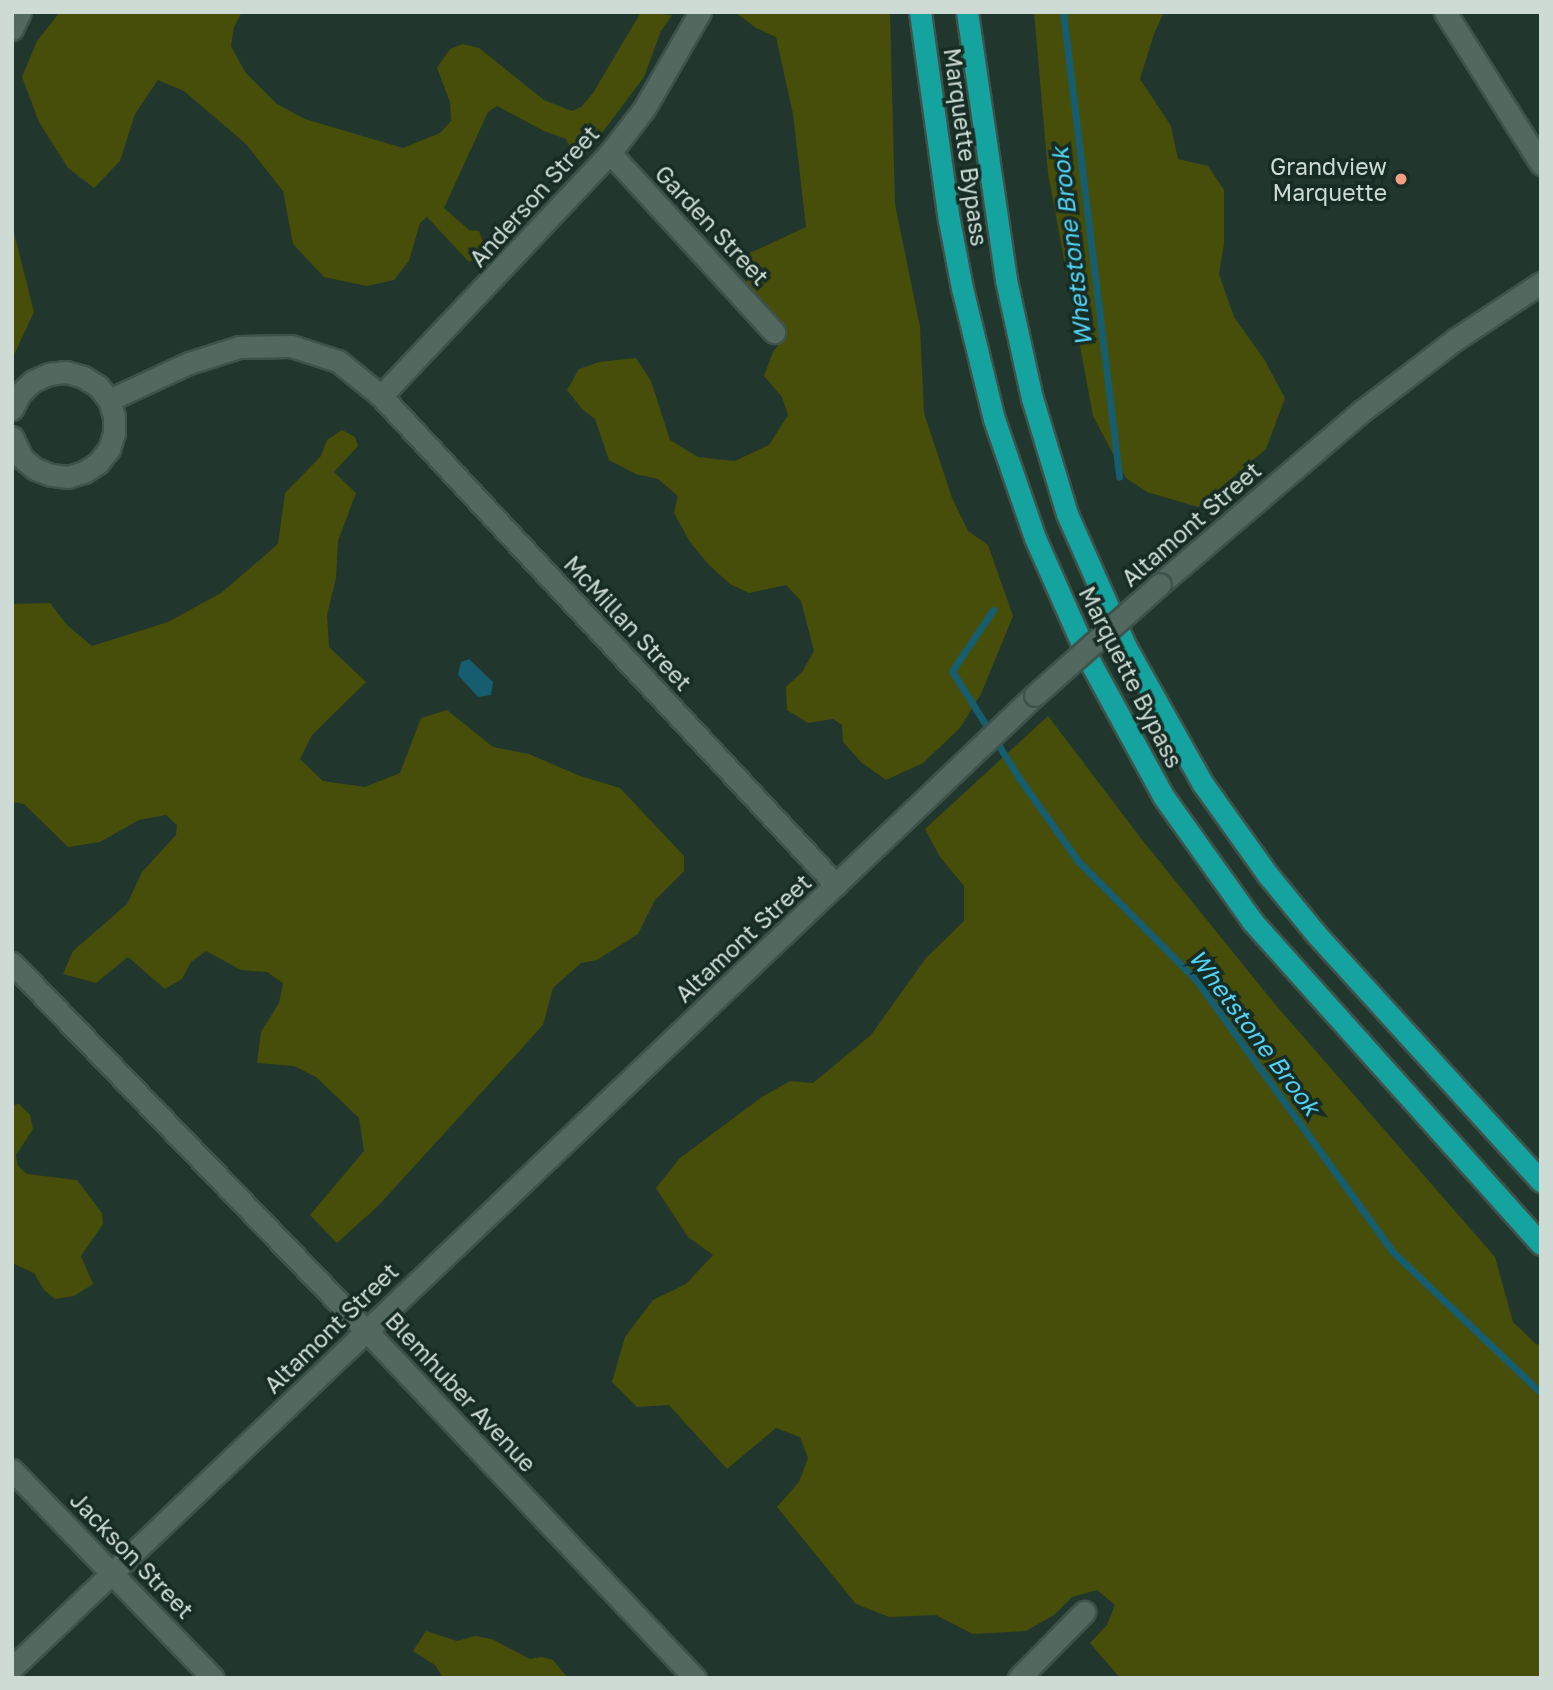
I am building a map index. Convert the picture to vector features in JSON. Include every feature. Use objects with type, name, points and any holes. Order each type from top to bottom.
[{"type":"highway","name":"Marquette Bypass","points":[[920,12],[949,220],[994,419],[1035,538],[1089,660],[1163,796],[1252,921],[1541,1244]]},
{"type":"highway","name":"Marquette Bypass","points":[[967,12],[1006,280],[1032,398],[1067,513],[1087,566],[1126,647],[1203,784],[1268,875],[1317,935],[1541,1181]]},
{"type":"street","points":[[12,29],[20,12]]},
{"type":"street","name":"Anderson Street","points":[[381,396],[610,153],[644,108],[700,12]]},
{"type":"street","points":[[1445,12],[1541,164]]},
{"type":"street","name":"Garden Street","points":[[610,153],[774,332]]},
{"type":"street","name":"Altamont Street","points":[[12,1668],[1035,695],[1362,411],[1456,339],[1541,283]]},
{"type":"street","name":"McMillan Street","points":[[109,400],[189,363],[239,346],[291,346],[338,361],[381,396],[836,885]]},
{"type":"street","points":[[12,409],[20,393],[33,381],[58,373],[83,377],[98,386],[109,400],[114,416],[114,433],[103,456],[84,472],[68,477],[35,469],[22,458],[12,437]]},
{"type":"street","name":"Blemhuber Avenue","points":[[12,963],[366,1330],[695,1678]]},
{"type":"street","name":"Jackson Street","points":[[12,1470],[112,1570],[213,1678]]},
{"type":"street","points":[[1019,1678],[1084,1612]]},
{"type":"green space","points":[[60,12],[242,12],[234,27],[231,46],[245,72],[277,104],[305,119],[403,148],[440,133],[451,121],[450,102],[437,68],[450,49],[463,44],[479,48],[544,100],[572,111],[581,107],[593,93],[641,12],[672,15],[661,31],[644,77],[586,154],[573,154],[566,139],[544,131],[497,106],[488,112],[444,208],[469,230],[479,231],[486,250],[480,257],[469,262],[427,217],[420,223],[409,261],[394,280],[367,286],[324,277],[293,244],[283,191],[246,144],[184,91],[158,80],[135,114],[120,161],[94,188],[68,168],[39,122],[22,77],[37,41]]},
{"type":"green space","points":[[735,12],[890,12],[895,204],[920,327],[924,413],[952,498],[968,531],[988,545],[1013,616],[981,694],[960,728],[923,763],[886,780],[861,762],[843,742],[842,725],[833,719],[808,723],[787,710],[786,687],[802,672],[814,651],[801,601],[786,585],[749,593],[730,584],[709,565],[690,542],[674,513],[678,496],[658,479],[636,474],[609,460],[595,419],[582,409],[567,390],[579,369],[599,362],[636,358],[651,381],[670,440],[698,457],[735,461],[769,445],[788,415],[782,397],[764,376],[773,352],[784,338],[746,289],[750,253],[806,227],[793,114],[776,37],[756,28]]},
{"type":"green space","points":[[1034,12],[1164,12],[1140,79],[1171,126],[1178,159],[1208,166],[1224,190],[1224,244],[1219,274],[1234,317],[1264,359],[1285,398],[1266,449],[1198,507],[1147,492],[1126,478],[1093,416],[1048,173]]},
{"type":"green space","points":[[12,225],[34,312],[12,359]]},
{"type":"green space","points":[[342,430],[355,437],[358,446],[334,472],[356,493],[338,541],[336,578],[327,615],[329,647],[366,682],[312,735],[300,759],[323,781],[365,787],[400,773],[421,718],[447,710],[493,747],[529,754],[580,776],[620,788],[684,856],[684,871],[655,900],[638,934],[597,960],[581,963],[553,988],[543,1025],[378,1206],[337,1243],[310,1215],[364,1151],[359,1118],[316,1077],[294,1066],[257,1063],[261,1032],[279,1003],[283,983],[267,972],[241,970],[206,951],[191,962],[182,979],[165,989],[128,957],[96,983],[63,974],[73,951],[127,904],[142,872],[176,835],[177,825],[166,815],[139,820],[100,842],[68,847],[24,804],[12,802],[12,604],[50,603],[67,625],[92,646],[168,622],[221,593],[278,544],[285,493],[321,456],[327,440]]},
{"type":"green space","points":[[1048,716],[1143,841],[1274,1003],[1495,1257],[1513,1322],[1536,1344],[1541,1345],[1541,1678],[1120,1678],[1090,1643],[1107,1625],[1115,1605],[1097,1590],[1072,1597],[1054,1615],[1026,1631],[973,1634],[936,1615],[889,1617],[856,1604],[777,1507],[799,1482],[808,1458],[800,1437],[776,1428],[727,1469],[669,1405],[637,1407],[612,1382],[625,1337],[653,1300],[686,1284],[713,1255],[688,1237],[656,1188],[680,1158],[762,1097],[790,1081],[813,1083],[871,1035],[926,958],[964,921],[964,886],[940,857],[925,829]]},
{"type":"green space","points":[[19,1104],[30,1115],[33,1129],[16,1155],[18,1166],[27,1174],[77,1180],[102,1213],[103,1224],[81,1256],[93,1284],[74,1296],[55,1299],[44,1290],[34,1273],[12,1263],[12,1105]]},
{"type":"green space","points":[[426,1631],[457,1641],[475,1636],[492,1639],[530,1659],[542,1657],[553,1660],[568,1678],[443,1678],[435,1665],[413,1651]]},
{"type":"water","points":[[469,659],[493,682],[491,695],[478,697],[458,675],[461,662]]},
{"type":"waterway","name":"Whetstone Brook","points":[[1063,12],[1119,477]]},
{"type":"waterway","name":"Whetstone Brook","points":[[993,610],[952,671],[1019,778],[1078,861],[1196,980],[1393,1252],[1541,1393]]},
{"type":"place","name":"Grandview Marquette","points":[[1401,179]]}]
